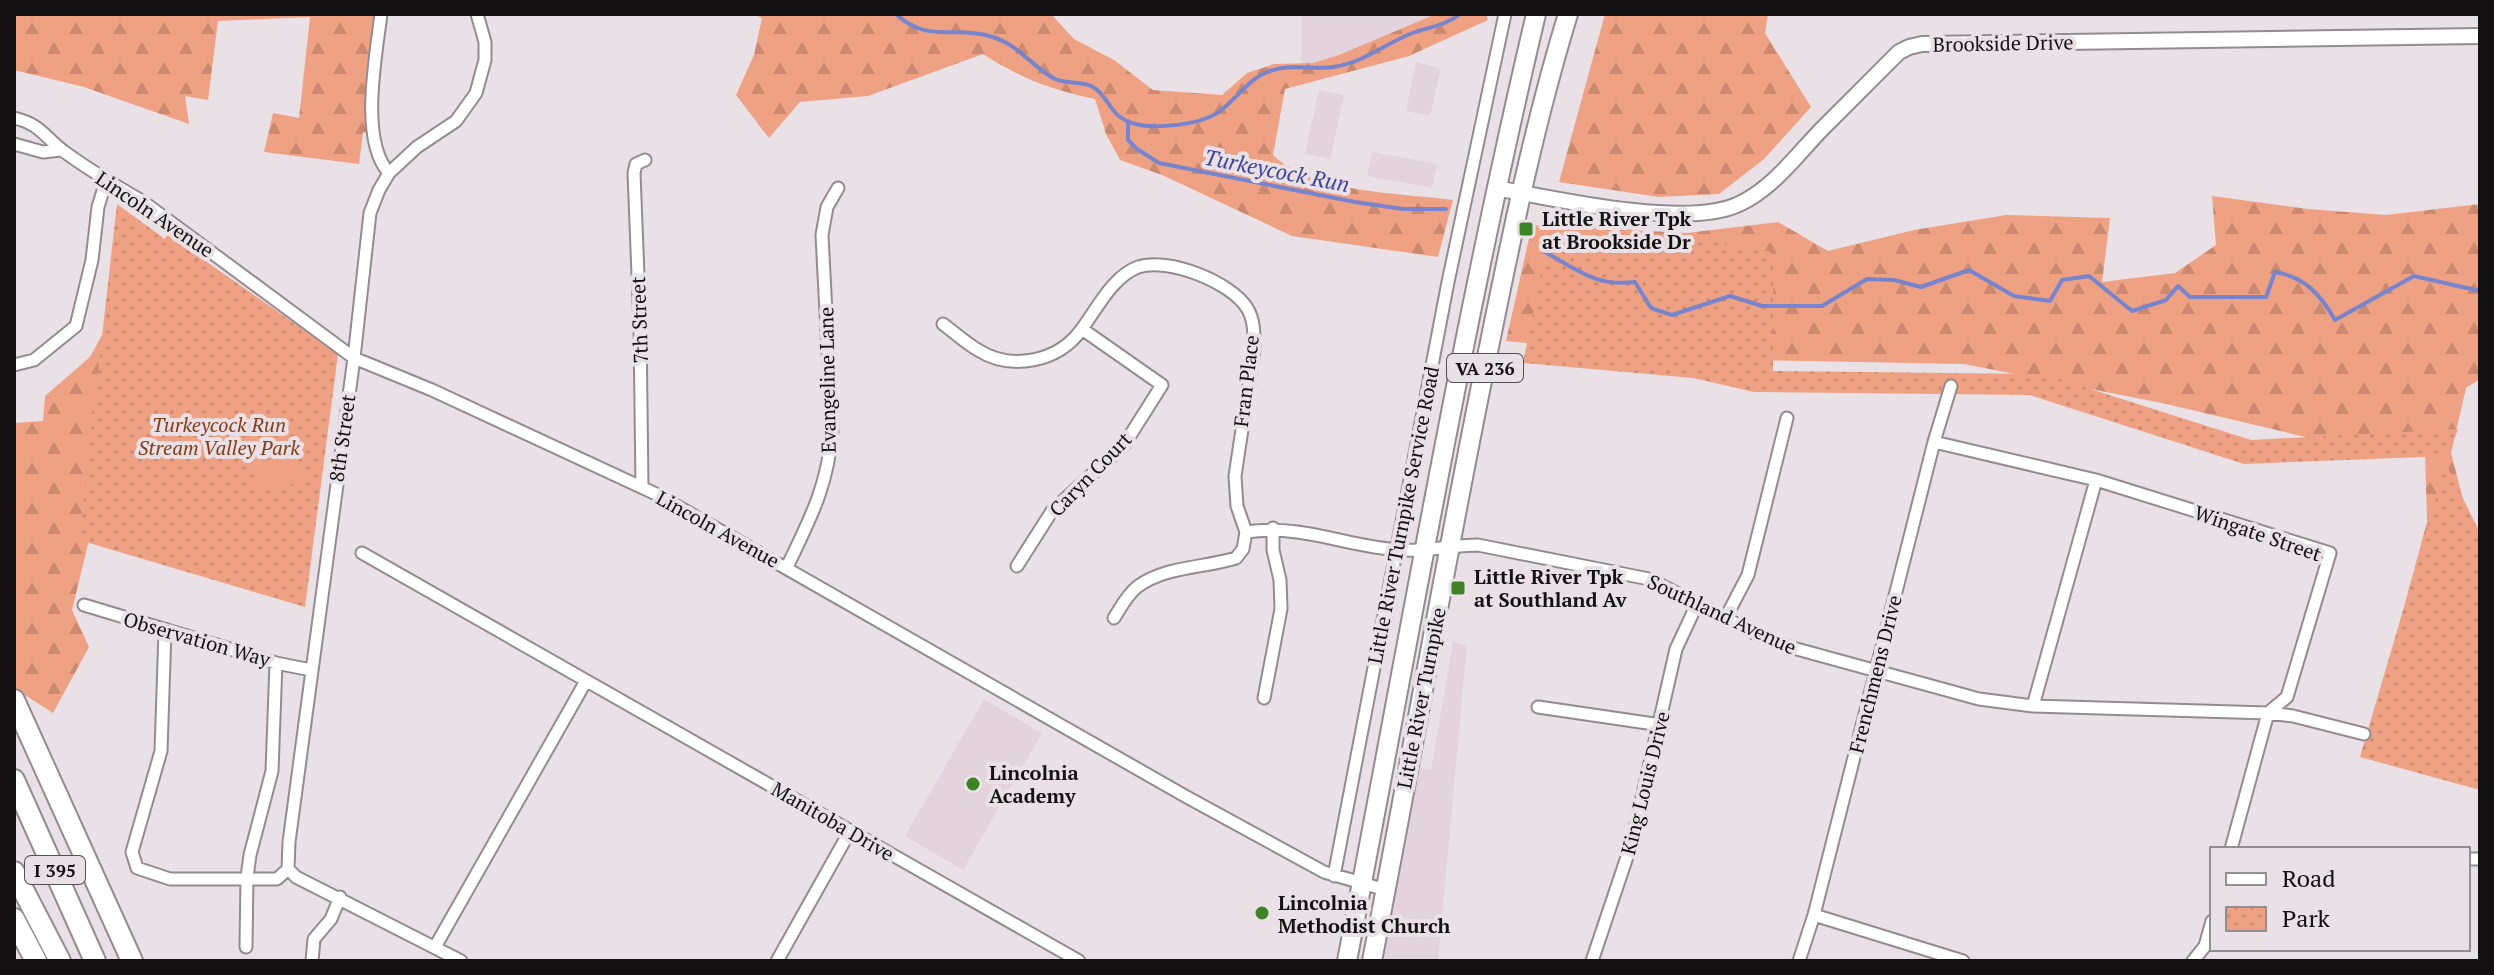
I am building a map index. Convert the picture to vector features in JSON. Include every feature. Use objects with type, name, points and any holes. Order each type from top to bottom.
[{"type":"highway","points":[[14,700],[132,961]]},
{"type":"highway","name":"I 395","points":[[14,780],[95,961]]},
{"type":"highway","points":[[14,872],[60,961]]},
{"type":"highway","points":[[14,919],[36,961]]},
{"type":"main road","name":"Little River Turnpike","points":[[1347,961],[1496,188],[1536,14]]},
{"type":"main road","name":"Little River Turnpike","points":[[1372,961],[1449,545],[1521,192],[1568,14]]},
{"type":"street","points":[[381,14],[372,128],[378,156],[389,173],[417,147],[456,121],[476,93],[485,60],[485,42],[477,14]]},
{"type":"street","name":"Little River Turnpike Service Road","points":[[1334,876],[1448,282],[1505,14]]},
{"type":"street","name":"Brookside Drive","points":[[1496,188],[1634,210],[1685,214],[1727,209],[1742,203],[1769,183],[1899,52],[1922,44],[2480,36]]},
{"type":"street","name":"Lincoln Avenue","points":[[14,118],[31,122],[61,150],[142,201],[354,358],[432,390],[642,487],[1185,796],[1334,876],[1386,890]]},
{"type":"street","name":"Lincoln Avenue","points":[[14,144],[43,152],[61,150]]},
{"type":"street","name":"7th Street","points":[[642,487],[634,173],[636,164],[645,160]]},
{"type":"street","name":"8th Street","points":[[288,869],[370,213],[389,173]]},
{"type":"street","points":[[14,365],[34,360],[76,326],[92,260],[98,207],[106,181]]},
{"type":"street","name":"Evangeline Lane","points":[[787,567],[823,487],[830,457],[832,431],[822,235],[827,207],[838,188]]},
{"type":"street","name":"Fran Place","points":[[943,324],[979,351],[1025,362],[1059,351],[1073,341],[1100,301],[1119,280],[1136,268],[1156,264],[1183,267],[1226,289],[1247,308],[1254,330],[1254,350],[1235,476],[1237,506],[1246,532]]},
{"type":"street","name":"Caryn Court","points":[[1017,566],[1052,511],[1124,445],[1162,385],[1082,329]]},
{"type":"street","name":"Frenchmens Drive","points":[[1799,961],[1814,915],[1934,442],[1951,386]]},
{"type":"street","points":[[1725,619],[1748,575],[1787,418]]},
{"type":"street","name":"Wingate Street","points":[[1934,442],[2096,480],[2330,553],[2287,697],[2268,713],[2232,847]]},
{"type":"street","points":[[2033,706],[2096,480]]},
{"type":"street","points":[[1264,698],[1281,609],[1273,528]]},
{"type":"street","name":"Southland Avenue","points":[[1246,532],[1273,528],[1293,530],[1397,550],[1478,545],[1638,575],[1666,586],[1725,619],[1793,648],[1979,699],[2033,706],[2268,713],[2293,716],[2364,734]]},
{"type":"street","points":[[1114,618],[1129,595],[1150,580],[1169,572],[1236,558],[1243,549],[1246,532]]},
{"type":"street","name":"Manitoba Drive","points":[[362,553],[1079,961]]},
{"type":"street","name":"King Louis Drive","points":[[1592,961],[1632,842],[1676,649],[1697,604]]},
{"type":"street","name":"Observation Way","points":[[84,605],[276,663],[311,670]]},
{"type":"street","points":[[165,631],[161,751],[132,852],[137,868],[170,879],[277,879],[288,869],[296,877],[461,961]]},
{"type":"street","points":[[246,947],[250,855],[272,771],[276,663]]},
{"type":"street","points":[[435,947],[586,681]]},
{"type":"street","points":[[1538,707],[1661,725]]},
{"type":"street","points":[[777,961],[850,831]]},
{"type":"street","points":[[312,961],[314,939],[331,919],[340,897]]},
{"type":"street","points":[[1814,915],[1963,961]]},
{"type":"street","points":[[2193,961],[2205,946],[2210,928]]},
{"type":"shaded area","points":[[1301,14],[1456,14],[1301,75]]},
{"type":"shaded area","points":[[1416,62],[1441,68],[1430,116],[1406,111]]},
{"type":"shaded area","points":[[1319,90],[1344,95],[1330,159],[1305,154]]},
{"type":"shaded area","points":[[1372,152],[1437,164],[1432,188],[1367,176]]},
{"type":"shaded area","points":[[1453,642],[1467,645],[1438,961],[1377,961],[1409,766],[1431,770]]},
{"type":"shaded area","name":"Lincolnia Academy","points":[[984,699],[1042,733],[963,870],[905,836]]},
{"type":"green space","points":[[14,14],[385,14],[371,133],[363,132],[359,164],[264,152],[273,113],[299,118],[310,17],[218,21],[208,100],[185,96],[189,124],[84,87],[14,70]]},
{"type":"green space","points":[[752,14],[1051,14],[1074,39],[1114,60],[1153,90],[1222,95],[1247,73],[1274,64],[1313,63],[1339,55],[1436,14],[1486,14],[1488,20],[1409,56],[1285,89],[1273,155],[1290,168],[1333,184],[1453,200],[1438,257],[1292,236],[1162,175],[1120,160],[1106,134],[1095,99],[1037,82],[983,54],[868,96],[800,102],[769,138],[736,95],[754,55],[762,18]]},
{"type":"green space","points":[[1605,14],[1768,14],[1765,33],[1811,107],[1764,159],[1719,194],[1659,197],[1559,182]]},
{"type":"green space","points":[[2212,196],[2308,209],[2386,215],[2480,204],[2480,379],[2466,388],[2451,453],[2477,552],[2373,722],[2427,522],[2425,452],[2335,444],[2162,403],[1964,364],[1693,359],[1506,341],[1532,225],[1687,233],[1778,222],[1828,251],[1914,230],[2006,215],[2110,218],[2102,282],[2175,273],[2216,245]]},
{"type":"green space","name":"Turkeycock Run Stream Valley Park","points":[[117,204],[165,239],[167,234],[338,354],[305,607],[79,540]]},
{"type":"green space","points":[[1590,223],[1773,252],[1773,371],[2043,374],[2251,440],[2458,429],[2448,456],[2244,464],[2030,395],[1754,392],[1693,378],[1523,363],[1551,224]]},
{"type":"green space","points":[[102,335],[122,343],[98,517],[72,610],[89,647],[53,713],[14,688],[14,423],[43,421],[45,396],[90,357]]},
{"type":"green space","points":[[296,453],[303,481],[259,493],[252,464]]},
{"type":"green space","points":[[2446,464],[2480,533],[2480,790],[2360,757]]},
{"type":"waterway","name":"Turkeycock Run","points":[[896,14],[919,29],[993,37],[1017,50],[1053,78],[1093,87],[1124,120],[1152,126],[1178,125],[1212,116],[1254,80],[1275,69],[1344,65],[1460,14]]},
{"type":"waterway","name":"Turkeycock Run","points":[[1128,121],[1128,140],[1159,163],[1355,202],[1403,209],[1446,209]]},
{"type":"waterway","name":"Turkeycock Run","points":[[1543,251],[1597,279],[1635,282],[1651,308],[1672,315],[1730,296],[1762,306],[1822,306],[1867,279],[1894,280],[1921,287],[1969,270],[2014,296],[2050,301],[2062,280],[2089,276],[2132,311],[2166,300],[2178,286],[2190,297],[2266,297],[2275,272],[2286,274],[2311,288],[2335,320],[2414,276],[2480,291]]},
{"type":"place","name":"Little River Tpk at Brookside Dr","points":[[1526,229]]},
{"type":"place","name":"Little River Tpk at Southland Av","points":[[1458,588]]},
{"type":"place","name":"Lincolnia Academy","points":[[973,784]]},
{"type":"place","name":"Lincolnia Methodist Church","points":[[1262,913]]}]
